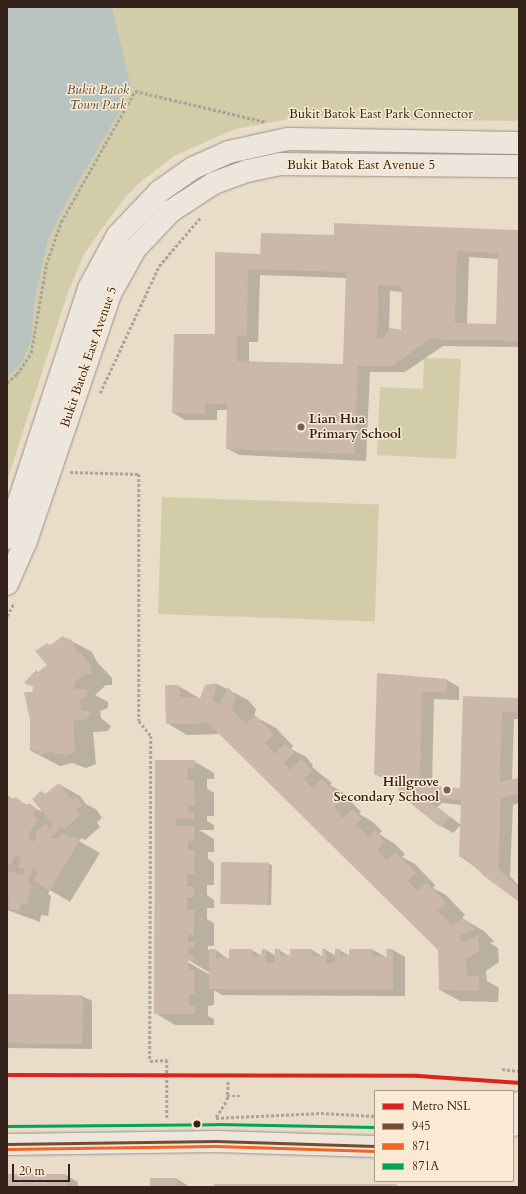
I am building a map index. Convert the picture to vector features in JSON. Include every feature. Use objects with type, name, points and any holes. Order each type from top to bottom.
[{"type":"street","name":"Bukit Batok East Avenue 5","points":[[7,538],[89,288],[118,235],[160,191],[193,168],[229,152],[288,138],[519,143]]},
{"type":"street","name":"Bukit Batok East Avenue 5","points":[[13,590],[26,541],[110,294],[135,248],[170,211],[199,191],[225,179],[246,171],[281,164],[519,166]]},
{"type":"street","points":[[7,1131],[216,1129],[374,1132]]},
{"type":"street","points":[[7,1144],[216,1141],[374,1146]]},
{"type":"path","points":[[7,383],[22,369],[31,353],[46,265],[61,222],[135,91],[274,124]]},
{"type":"path","points":[[261,126],[268,125]]},
{"type":"path","points":[[97,398],[159,266],[202,216]]},
{"type":"path","points":[[66,478],[71,464]]},
{"type":"path","points":[[68,471],[139,474],[139,721],[151,736],[150,1061],[167,1060],[167,1119]]},
{"type":"path","points":[[7,616],[13,590]]},
{"type":"path","points":[[502,1069],[519,1071]]},
{"type":"path","points":[[228,1081],[227,1096],[216,1118],[320,1113],[374,1116]]},
{"type":"path","points":[[227,1096],[240,1096]]},
{"type":"green space","name":"Bukit Batok Town Park","points":[[7,7],[519,7],[519,121],[295,118],[235,129],[174,156],[138,184],[123,200],[84,254],[67,295],[7,481]]},
{"type":"green space","points":[[424,358],[461,359],[456,459],[377,455],[380,387],[423,389]]},
{"type":"green space","points":[[162,497],[379,505],[375,622],[158,614]]},
{"type":"shaded area","points":[[7,7],[112,7],[130,83],[121,109],[65,205],[48,240],[35,297],[31,341],[22,362],[7,378]]},
{"type":"building","points":[[334,223],[519,230],[519,341],[430,339],[392,366],[358,366],[354,454],[226,449],[227,404],[205,403],[205,414],[172,413],[174,334],[215,334],[215,252],[260,254],[261,233],[334,235]],"holes":[[[457,251],[498,253],[496,324],[455,323]],[[248,269],[346,272],[343,364],[237,361],[237,335],[247,336]],[[378,285],[402,287],[401,330],[390,328],[384,338],[377,338]]]},
{"type":"building","points":[[63,636],[67,640],[71,639],[78,653],[81,652],[91,666],[92,673],[85,674],[75,682],[74,689],[87,689],[88,696],[80,699],[81,710],[89,711],[91,714],[87,719],[73,721],[75,752],[65,757],[64,753],[55,755],[54,751],[39,755],[38,751],[30,751],[30,720],[24,692],[32,692],[33,687],[24,683],[36,670],[38,672],[47,665],[35,651],[47,643],[49,646]]},
{"type":"building","points":[[377,673],[447,679],[447,693],[422,692],[420,784],[430,786],[460,788],[463,696],[519,698],[519,713],[502,712],[500,782],[519,778],[519,794],[501,798],[498,869],[519,888],[519,902],[484,876],[465,857],[459,857],[461,800],[429,797],[426,799],[450,817],[440,827],[399,794],[396,775],[374,775]]},
{"type":"building","points":[[217,683],[213,700],[220,704],[228,687],[236,697],[232,710],[246,724],[255,715],[274,734],[265,743],[275,754],[285,744],[294,753],[284,763],[290,770],[301,759],[312,771],[304,779],[313,788],[322,779],[342,800],[334,808],[343,818],[352,809],[362,819],[356,825],[368,837],[375,831],[385,842],[377,850],[387,860],[395,852],[416,873],[408,881],[417,891],[426,882],[446,903],[438,911],[451,925],[463,918],[475,930],[459,936],[462,942],[479,935],[479,951],[466,959],[467,976],[479,976],[479,991],[439,990],[438,950],[208,723],[166,724],[165,685],[179,685],[180,697],[200,698],[205,685]]},
{"type":"building","points":[[155,760],[195,760],[194,768],[188,768],[187,780],[194,780],[195,805],[188,805],[188,812],[194,812],[194,819],[176,819],[176,826],[194,826],[194,841],[188,841],[188,850],[194,850],[194,874],[187,874],[187,887],[194,887],[194,897],[187,897],[187,910],[194,910],[194,935],[188,935],[188,942],[194,942],[194,948],[188,948],[188,955],[194,955],[194,961],[188,961],[189,970],[194,970],[194,994],[189,994],[189,1006],[194,1006],[194,1014],[154,1014]]},
{"type":"building","points":[[59,783],[72,800],[76,797],[82,805],[77,810],[80,815],[64,829],[61,827],[50,838],[58,839],[63,833],[80,840],[49,891],[34,880],[38,873],[33,867],[28,883],[31,883],[27,905],[21,904],[19,911],[9,909],[7,871],[24,875],[25,869],[18,868],[21,857],[16,855],[10,865],[7,862],[7,794],[12,799],[16,797],[26,806],[29,803],[36,808],[33,816],[38,818],[28,836],[33,842],[37,836],[35,833],[45,823],[50,829],[53,825],[32,799],[41,791],[45,794]]},
{"type":"building","points":[[221,862],[269,863],[268,905],[220,904]]},
{"type":"building","points":[[209,949],[216,949],[216,958],[229,958],[229,949],[252,949],[252,956],[261,956],[262,949],[266,949],[266,963],[275,963],[275,949],[280,949],[280,956],[290,955],[290,949],[312,949],[312,956],[322,956],[322,949],[326,949],[326,964],[335,963],[335,949],[340,949],[340,955],[349,955],[349,949],[373,949],[373,956],[387,957],[386,949],[393,949],[393,989],[209,989]]},
{"type":"building","points":[[7,994],[83,995],[82,1044],[7,1043]]},
{"type":"building","points":[[7,1174],[66,1174],[66,1187],[7,1187]]},
{"type":"building","points":[[150,1178],[177,1178],[177,1187],[150,1187]]},
{"type":"building","points":[[214,1184],[397,1184],[397,1187],[214,1187]]},
{"type":"metro line","name":"NSL","points":[[7,1075],[417,1076],[519,1083]]},
{"type":"transit line","name":"871A","points":[[7,1126],[216,1124],[374,1127]]},
{"type":"transit line","name":"945","points":[[7,1144],[216,1141],[374,1146]]},
{"type":"transit line","name":"871","points":[[7,1149],[216,1146],[374,1151]]},
{"type":"place","name":"Lian Hua Primary School","points":[[301,427]]},
{"type":"place","name":"Hillgrove Secondary School","points":[[447,790]]}]
